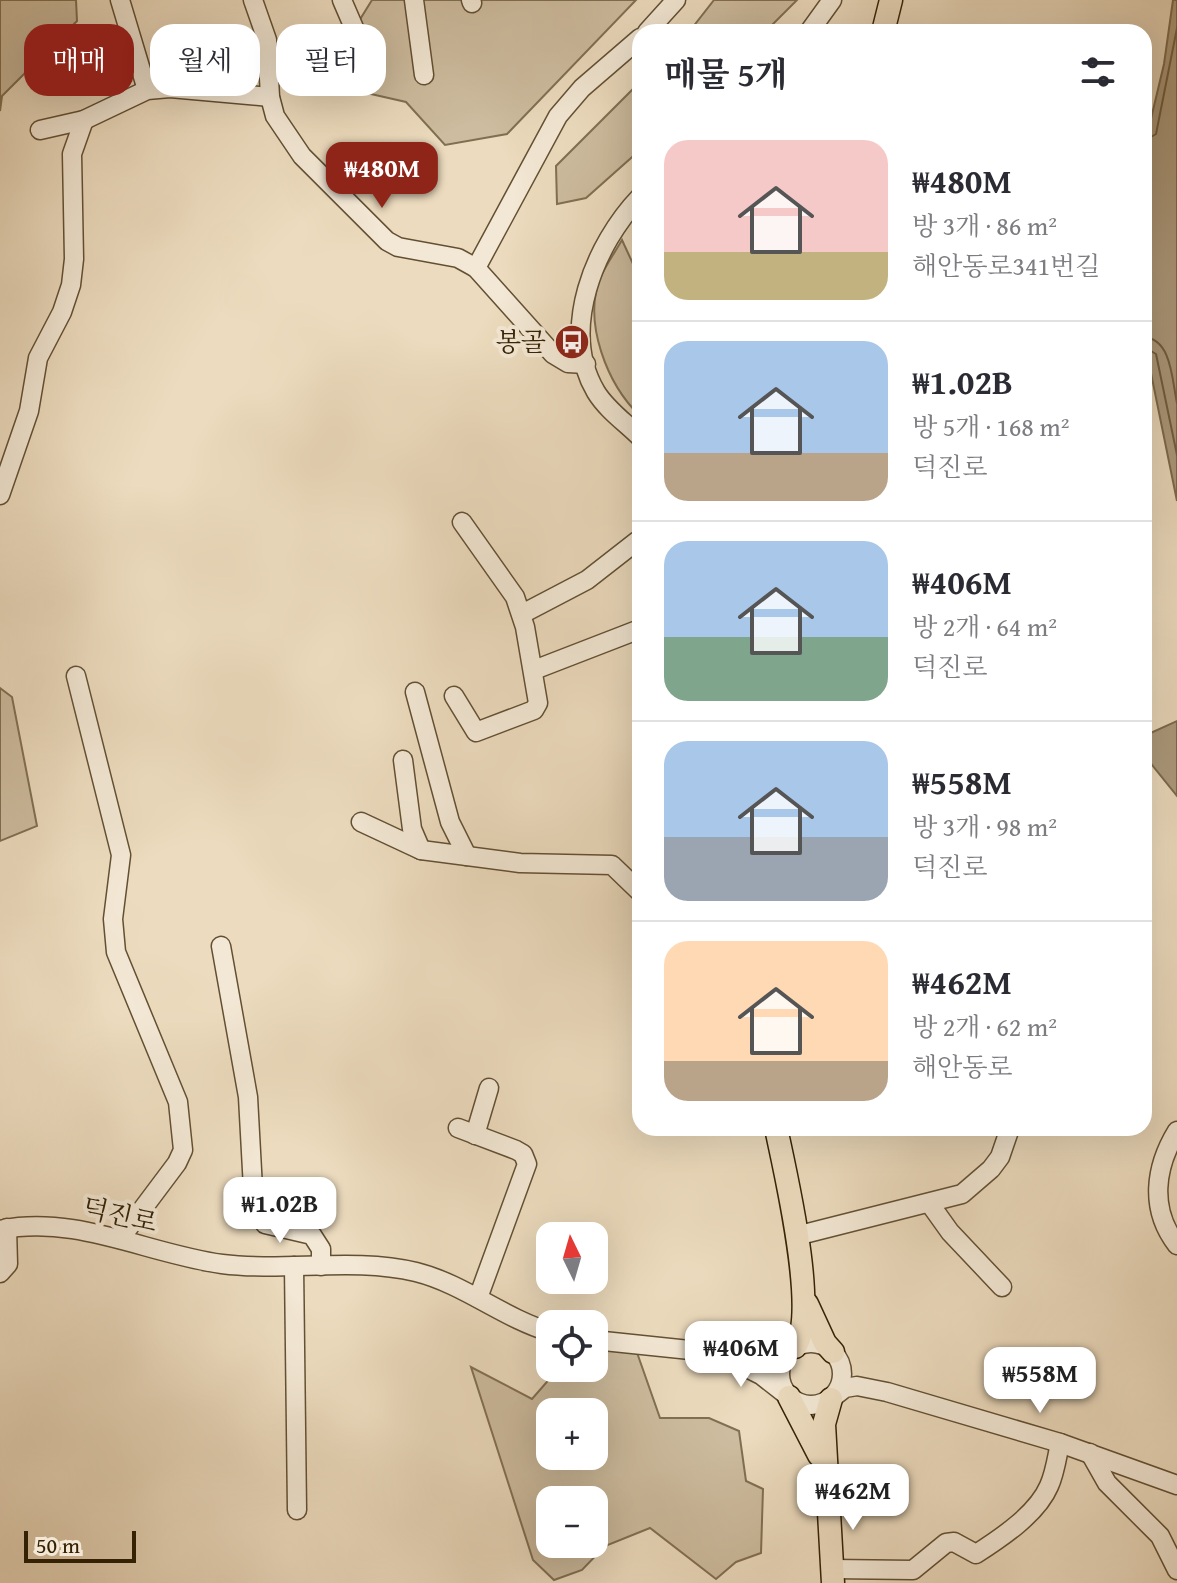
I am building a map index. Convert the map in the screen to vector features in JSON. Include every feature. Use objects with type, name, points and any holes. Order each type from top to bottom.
[{"type":"main road","points":[[885,24],[891,0]]},
{"type":"main road","points":[[777,1136],[803,1287],[804,1326],[795,1347]]},
{"type":"main road","points":[[803,1287],[813,1319],[836,1355]]},
{"type":"main road","points":[[789,1397],[815,1442],[827,1483]]},
{"type":"main road","points":[[831,1399],[824,1424],[833,1576]]},
{"type":"street","points":[[120,0],[147,90]]},
{"type":"street","points":[[253,0],[264,25]]},
{"type":"street","points":[[264,0],[270,97],[275,116],[293,145],[374,232],[398,247],[458,258],[476,268],[553,354],[568,363],[586,364]]},
{"type":"street","points":[[342,0],[352,24]]},
{"type":"street","points":[[414,0],[424,75]]},
{"type":"street","points":[[654,24],[676,0]]},
{"type":"street","points":[[815,24],[832,0]]},
{"type":"street","points":[[476,268],[527,168],[564,109],[632,45]]},
{"type":"street","points":[[40,130],[84,120],[147,90],[183,89],[270,97]]},
{"type":"street","points":[[0,495],[29,411],[38,358],[62,312],[71,285],[74,259],[72,154],[84,120]]},
{"type":"street","points":[[632,207],[608,237],[589,285],[582,330],[586,364],[603,402],[632,429]]},
{"type":"street","points":[[454,696],[469,726],[476,732],[534,710],[538,703],[522,614],[508,583],[462,522]]},
{"type":"street","points":[[522,614],[587,580],[632,545]]},
{"type":"street","points":[[534,670],[632,632]]},
{"type":"street","points":[[76,676],[121,855],[112,935],[116,952],[175,1093],[183,1136],[183,1150],[177,1163],[120,1239]]},
{"type":"street","points":[[415,692],[450,822],[467,856]]},
{"type":"street","points":[[403,760],[412,829],[421,850]]},
{"type":"street","points":[[361,822],[421,850],[547,864],[612,865],[632,884]]},
{"type":"street","points":[[221,946],[248,1097],[254,1207],[265,1224],[312,1235],[321,1249],[321,1266]]},
{"type":"street","points":[[478,1298],[527,1164],[523,1154],[516,1150],[467,1132],[489,1088]]},
{"type":"street","points":[[1177,1131],[1165,1152],[1157,1188],[1171,1237],[1177,1245]]},
{"type":"street","points":[[796,1236],[962,1194],[991,1169],[1006,1136]]},
{"type":"street","points":[[930,1204],[950,1232],[1002,1287]]},
{"type":"street","name":"덕진로","points":[[3,1229],[45,1227],[120,1239],[222,1264],[364,1266],[415,1272],[536,1325]]},
{"type":"street","points":[[0,1273],[8,1264],[3,1229]]},
{"type":"street","points":[[294,1266],[297,1510]]},
{"type":"street","points":[[608,1341],[767,1358],[782,1356],[795,1347],[815,1343],[836,1355],[850,1373],[887,1392]]},
{"type":"street","points":[[789,1397],[780,1380],[780,1370],[788,1353],[795,1347]]},
{"type":"street","points":[[710,1351],[761,1375],[789,1397],[805,1405],[831,1399],[845,1388],[857,1386],[887,1392],[1060,1443],[1177,1485]]},
{"type":"street","points":[[831,1399],[842,1380],[836,1355]]},
{"type":"street","points":[[833,1576],[913,1570],[946,1543],[954,1542],[976,1554],[998,1540],[1040,1502],[1049,1486],[1060,1443]]},
{"type":"street","points":[[1090,1453],[1107,1483],[1160,1536],[1177,1570]]},
{"type":"shaded area","points":[[0,0],[76,0],[77,21],[74,24],[24,24],[24,74],[2,96],[0,111]]},
{"type":"shaded area","points":[[372,0],[636,0],[507,134],[445,145],[406,102],[380,96],[386,96],[386,24],[357,24]]},
{"type":"shaded area","points":[[714,0],[797,0],[773,24],[695,24]]},
{"type":"shaded area","points":[[632,90],[632,157],[586,198],[557,204],[556,166]]},
{"type":"shaded area","points":[[622,240],[632,262],[632,407],[608,370],[596,333],[595,296],[600,278]]},
{"type":"shaded area","points":[[0,688],[12,697],[37,826],[0,841]]},
{"type":"shaded area","points":[[608,1346],[635,1347],[660,1418],[709,1418],[739,1431],[746,1481],[763,1489],[761,1553],[736,1562],[716,1579],[650,1528],[608,1545],[608,1486],[536,1486],[536,1558],[594,1558],[582,1570],[554,1580],[533,1560],[471,1367],[532,1399],[547,1382],[608,1382]]},
{"type":"water","points":[[1173,0],[1177,0],[1177,501],[1152,378],[1152,114],[1164,64]]},
{"type":"water","points":[[1177,721],[1177,796],[1152,765],[1152,732]]},
{"type":"place","name":"봉골","points":[[572,342]]}]
